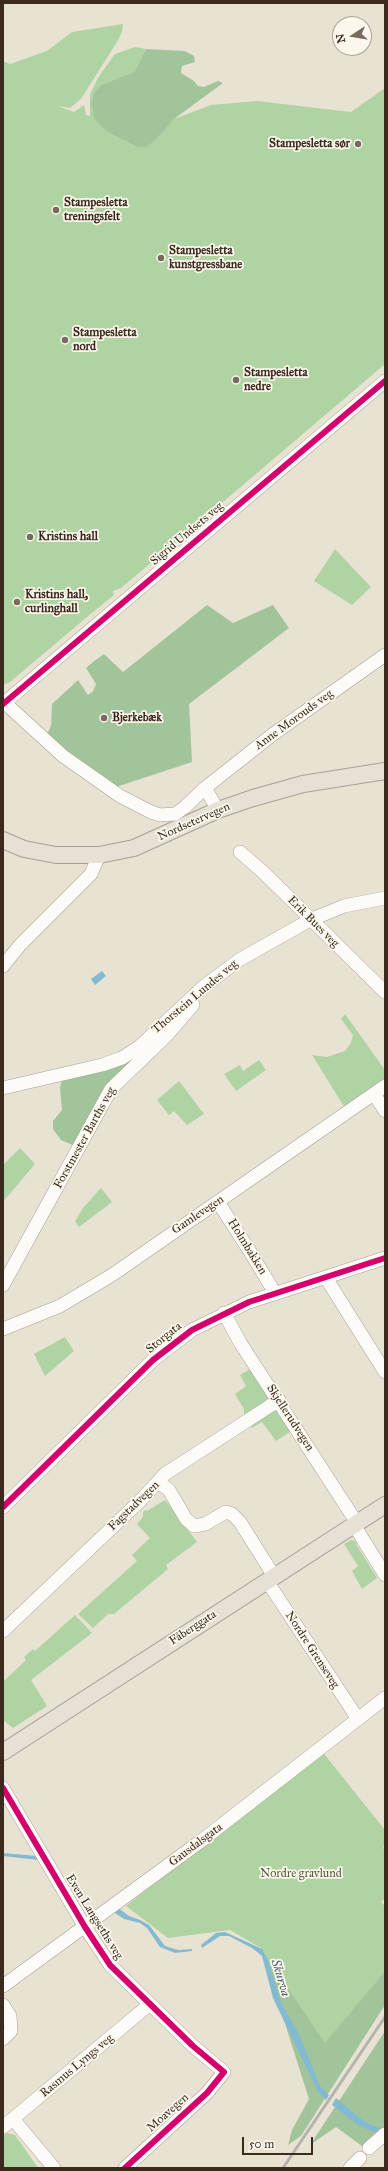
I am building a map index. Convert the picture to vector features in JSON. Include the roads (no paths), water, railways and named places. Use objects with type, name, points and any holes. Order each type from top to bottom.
[{"type":"main road","name":"Nordsetervegen","points":[[3,840],[24,849],[56,855],[99,855],[140,846],[218,810],[248,799],[303,784],[385,771]]},
{"type":"main road","name":"Fåberggata","points":[[3,1752],[385,1505]]},
{"type":"street","name":"Sigrid Undsets veg","points":[[4,704],[385,381]]},
{"type":"street","name":"Anne Morouds veg","points":[[4,704],[63,756],[120,796],[160,815],[175,814],[185,807],[205,788],[272,735],[385,655]]},
{"type":"street","points":[[205,788],[218,810]]},
{"type":"street","name":"Erik Bues veg","points":[[240,852],[263,872],[310,920],[385,992]]},
{"type":"street","points":[[3,966],[24,941],[91,874],[99,855]]},
{"type":"street","name":"Thorstein Lundes veg","points":[[3,1088],[102,1065],[122,1058],[139,1047],[203,987],[239,960],[310,920],[344,906],[385,898]]},
{"type":"street","name":"Forstmester Barths veg","points":[[3,1285],[111,1089],[180,1021],[194,1004],[203,987]]},
{"type":"street","name":"Gamlevegen","points":[[3,1329],[60,1306],[112,1275],[385,1086]]},
{"type":"street","points":[[374,1094],[385,1111]]},
{"type":"street","name":"Holmbakken","points":[[218,1202],[250,1250],[275,1293]]},
{"type":"street","name":"Storgata","points":[[3,1508],[153,1360],[192,1330],[224,1313],[275,1293],[385,1258]]},
{"type":"street","points":[[326,1278],[385,1372]]},
{"type":"street","name":"Skjellerudvegen","points":[[224,1313],[241,1344],[279,1400],[356,1524],[385,1575]]},
{"type":"street","name":"Fagstadvegen","points":[[3,1631],[156,1485],[165,1474],[279,1400]]},
{"type":"street","name":"Nordre Grenseveg","points":[[156,1485],[161,1484],[169,1490],[186,1519],[194,1526],[205,1524],[226,1512],[232,1514],[240,1522],[271,1578],[358,1719]]},
{"type":"street","name":"Gausdalsgata","points":[[3,1986],[202,1841],[385,1698]]},
{"type":"street","name":"Even Langseths veg","points":[[3,1788],[85,1927],[110,1965],[224,2072]]},
{"type":"street","name":"Rasmus Lyngs veg","points":[[3,2127],[150,2004]]},
{"type":"street","points":[[3,2005],[10,2016],[11,2031],[3,2039]]},
{"type":"street","name":"Moavegen","points":[[126,2168],[206,2094],[224,2072]]},
{"type":"street","points":[[13,2119],[54,2168]]},
{"type":"street","points":[[350,2168],[385,2134]]},
{"type":"water","points":[[102,971],[106,976],[95,985],[91,979]]},
{"type":"water","points":[[3,1853],[37,1856],[39,1860],[3,1856]]},
{"type":"water","points":[[117,1907],[129,1916],[149,1925],[165,1946],[178,1950],[192,1949],[192,1951],[175,1953],[160,1947],[147,1928],[140,1923],[124,1919],[112,1911]]},
{"type":"water","points":[[225,1932],[262,1949],[268,1961],[281,2003],[299,2034],[320,2086],[329,2095],[326,2100],[318,2092],[273,1998],[262,1956],[252,1948],[229,1936],[220,1936],[202,1948],[201,1945],[216,1933]]},
{"type":"water","points":[[336,2098],[365,2122],[380,2128],[377,2133],[359,2126],[332,2105]]},
{"type":"railway","points":[[283,2168],[385,2017]]},
{"type":"place","name":"Stampesletta sør","points":[[358,144]]},
{"type":"place","name":"Stampesletta treningsfelt","points":[[56,210]]},
{"type":"place","name":"Stampesletta kunstgressbane","points":[[161,258]]},
{"type":"place","name":"Stampesletta nord","points":[[65,340]]},
{"type":"place","name":"Stampesletta nedre","points":[[236,380]]},
{"type":"place","name":"Kristins hall","points":[[30,537]]},
{"type":"place","name":"Kristins hall, curlinghall","points":[[17,602]]},
{"type":"place","name":"Bjerkebæk","points":[[104,718]]},
{"type":"park label","name":"Nordre gravlund","points":[[301,1874]]},
{"type":"water label","name":"Skurva","points":[[280,1978]]}]
